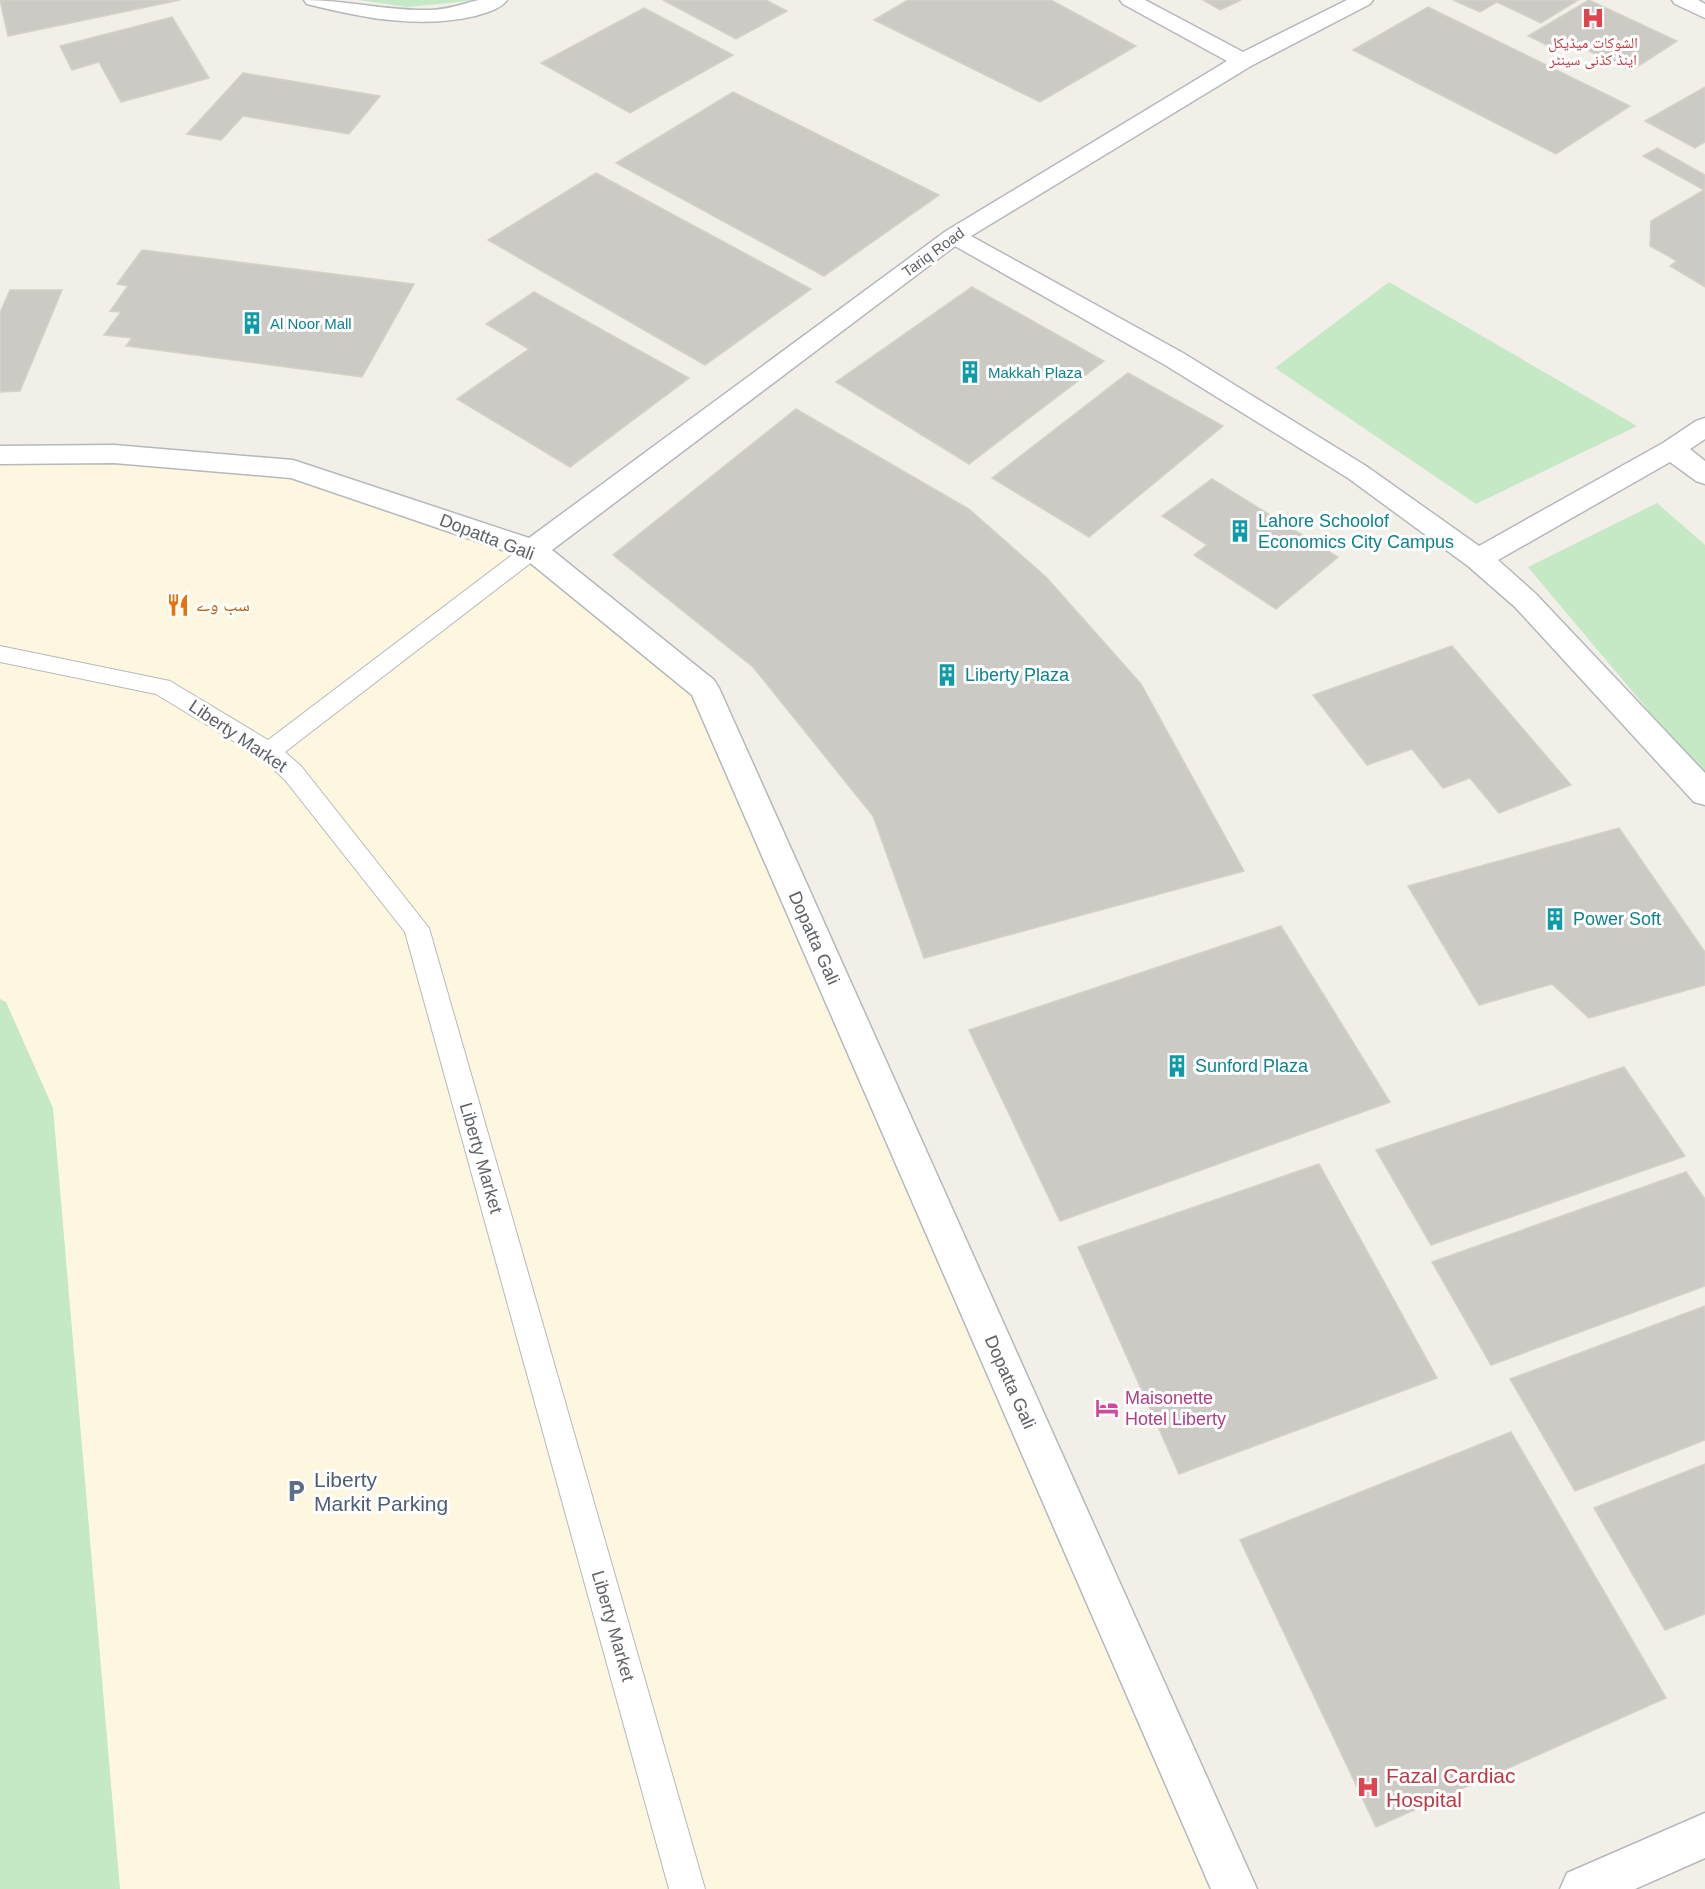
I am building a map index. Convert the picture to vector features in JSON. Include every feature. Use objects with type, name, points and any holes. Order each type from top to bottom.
[{"type":"street","points":[[314,0],[352,10],[417,16],[480,10],[497,0]]},
{"type":"street","points":[[1130,0],[1243,61]]},
{"type":"street","name":"Tariq Road","points":[[533,550],[954,236],[1243,61],[1363,0]]},
{"type":"street","points":[[1682,0],[1705,12]]},
{"type":"street","points":[[954,236],[1026,274],[1174,359],[1357,472],[1478,559],[1525,600],[1705,793]]},
{"type":"street","points":[[1478,559],[1672,449],[1705,427]]},
{"type":"street","points":[[1672,449],[1705,475]]},
{"type":"street","name":"Dopatta Gali","points":[[0,455],[114,454],[293,469],[533,550],[704,688],[1234,1889]]},
{"type":"street","points":[[1583,1889],[1705,1835]]},
{"type":"lane","points":[[269,752],[533,550]]},
{"type":"lane","name":"Liberty Market","points":[[0,654],[162,687],[269,752],[293,773],[416,928],[687,1889]]},
{"type":"shaded area","points":[[0,455],[293,469],[533,550],[704,688],[1226,1889],[0,1889]]},
{"type":"green space","points":[[358,0],[478,0],[408,7]]},
{"type":"green space","points":[[1389,282],[1637,426],[1476,504],[1275,368]]},
{"type":"green space","points":[[1657,503],[1705,545],[1705,778],[1528,567]]},
{"type":"green space","points":[[0,999],[6,1002],[53,1108],[120,1889],[0,1889]]},
{"type":"building","points":[[0,0],[180,0],[8,36]]},
{"type":"building","points":[[663,0],[766,0],[787,11],[736,39]]},
{"type":"building","points":[[908,0],[1051,0],[1136,46],[1040,102],[874,20]]},
{"type":"building","points":[[1203,0],[1241,0],[1220,10]]},
{"type":"building","points":[[1453,0],[1578,0],[1541,23],[1497,2],[1480,12]]},
{"type":"building","name":"الشوکات میڈیکل اینڈ کڈنی سینٹر","points":[[1589,0],[1677,41],[1631,71],[1570,42],[1557,50],[1528,36]]},
{"type":"building","points":[[1428,7],[1630,106],[1556,154],[1353,50]]},
{"type":"building","points":[[644,8],[733,55],[630,113],[541,63]]},
{"type":"building","points":[[172,17],[209,78],[121,102],[99,62],[72,70],[60,46]]},
{"type":"building","points":[[243,73],[380,96],[349,134],[243,116],[221,140],[187,134]]},
{"type":"building","points":[[1705,87],[1705,142],[1695,148],[1645,121]]},
{"type":"building","points":[[733,92],[939,195],[824,276],[616,163]]},
{"type":"building","points":[[1657,148],[1705,175],[1705,287],[1670,266],[1677,261],[1650,246],[1651,221],[1704,190],[1643,156]]},
{"type":"building","points":[[596,173],[811,289],[705,365],[488,240]]},
{"type":"building","name":"Al Noor Mall","points":[[142,250],[414,284],[362,377],[126,346],[132,338],[104,335],[121,312],[110,311],[128,286],[117,284]]},
{"type":"building","name":"Makkah Plaza","points":[[972,287],[1104,361],[969,464],[836,382]]},
{"type":"building","points":[[10,290],[62,290],[20,391],[0,392],[0,313]]},
{"type":"building","points":[[534,292],[689,378],[570,467],[457,399],[529,349],[486,324]]},
{"type":"building","points":[[1128,373],[1223,426],[1089,537],[992,478]]},
{"type":"building","name":"Liberty Plaza","points":[[796,409],[969,509],[1047,578],[1141,684],[1244,871],[924,958],[873,816],[753,667],[613,555]]},
{"type":"building","name":"Lahore Schoolof Economics City Campus","points":[[1212,479],[1338,557],[1276,609],[1194,555],[1207,545],[1162,516]]},
{"type":"building","points":[[1452,646],[1571,785],[1499,813],[1470,778],[1443,788],[1412,749],[1367,765],[1313,695]]},
{"type":"building","name":"Power Soft","points":[[1619,828],[1705,952],[1705,985],[1589,1018],[1552,984],[1479,1005],[1408,886]]},
{"type":"building","name":"Sunford Plaza","points":[[1281,926],[1390,1102],[1060,1221],[969,1030]]},
{"type":"building","points":[[1624,1067],[1685,1156],[1431,1245],[1376,1150]]},
{"type":"building","points":[[1319,1164],[1437,1378],[1179,1474],[1078,1247]]},
{"type":"building","points":[[1686,1172],[1705,1199],[1705,1286],[1491,1365],[1432,1262]]},
{"type":"building","points":[[1705,1306],[1705,1440],[1575,1491],[1510,1379]]},
{"type":"building","points":[[1511,1432],[1666,1698],[1376,1827],[1240,1540]]},
{"type":"building","points":[[1705,1464],[1705,1614],[1665,1630],[1594,1508]]},
{"type":"place","name":"الشوکات میڈیکل اینڈ کڈنی سینٹر","points":[[1593,18]]},
{"type":"place","name":"Al Noor Mall","points":[[252,323]]},
{"type":"place","name":"Makkah Plaza","points":[[970,372]]},
{"type":"place","name":"Lahore Schoolof Economics City Campus","points":[[1240,531]]},
{"type":"place","name":"سب وے","points":[[178,605]]},
{"type":"place","name":"Liberty Plaza","points":[[947,675]]},
{"type":"place","name":"Power Soft","points":[[1555,919]]},
{"type":"place","name":"Sunford Plaza","points":[[1177,1066]]},
{"type":"place","name":"Maisonette Hotel Liberty","points":[[1107,1408]]},
{"type":"place","name":"Liberty Markit Parking","points":[[296,1491]]},
{"type":"place","name":"Fazal Cardiac Hospital","points":[[1368,1787]]}]
